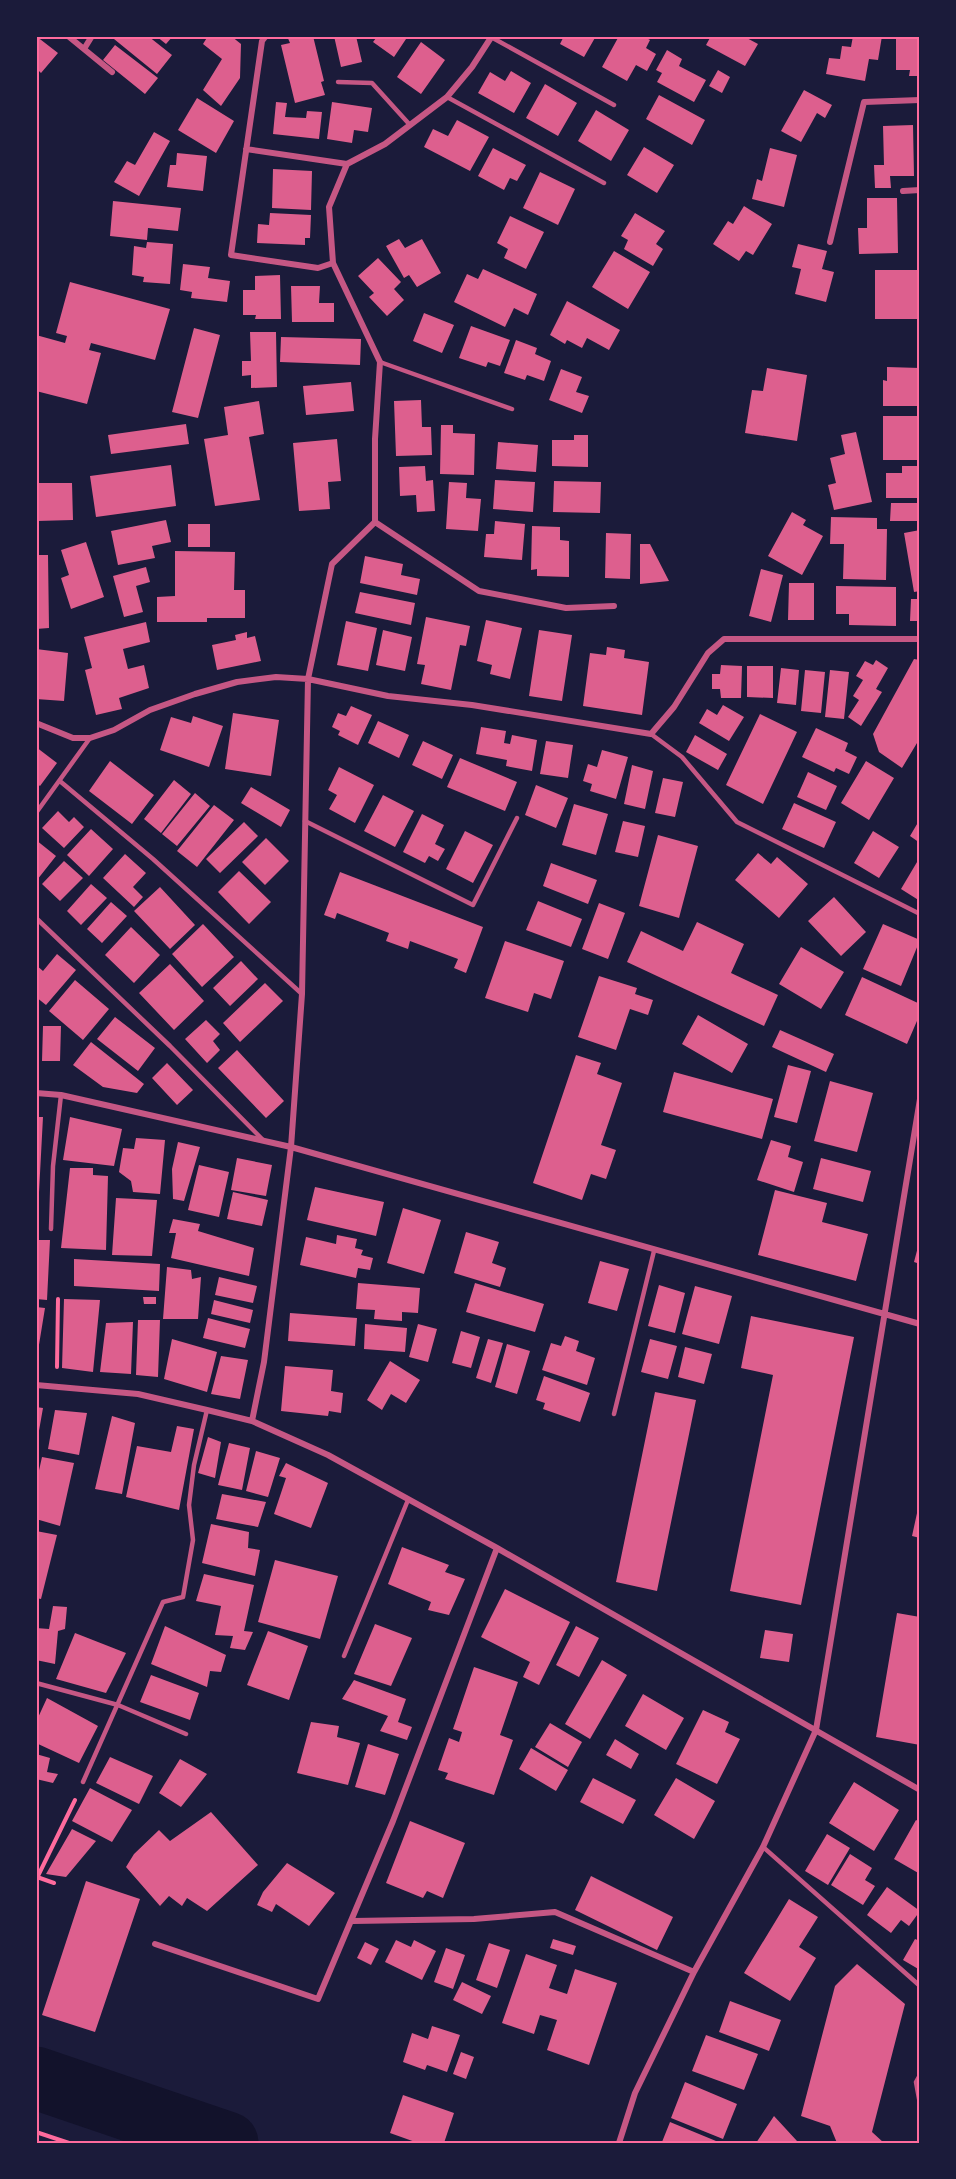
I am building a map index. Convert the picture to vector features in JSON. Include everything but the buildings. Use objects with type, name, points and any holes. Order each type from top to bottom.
[{"type":"street","points":[[68,36],[112,72]]},
{"type":"street","points":[[84,49],[92,36]]},
{"type":"street","points":[[266,36],[262,40],[231,255],[318,268],[333,263]]},
{"type":"street","points":[[246,149],[347,164],[385,144],[447,97],[472,67],[491,37]]},
{"type":"street","points":[[830,242],[864,102],[920,100]]},
{"type":"street","points":[[252,1421],[264,1362],[291,1147],[302,994],[308,679],[332,564],[375,522],[375,439],[380,362],[333,263],[328,207],[347,164]]},
{"type":"street","points":[[903,191],[920,190]]},
{"type":"street","points":[[375,522],[480,591],[566,608],[614,606]]},
{"type":"street","points":[[36,723],[73,738],[90,738],[114,730],[150,710],[237,682],[276,677],[308,679],[388,696],[472,705],[651,734],[674,707],[708,652],[724,639],[920,639]]},
{"type":"street","points":[[36,1093],[62,1095],[291,1147],[920,1324]]},
{"type":"street","points":[[619,2143],[635,2093],[694,1972],[763,1847],[816,1730],[920,1099]]},
{"type":"street","points":[[36,1385],[138,1394],[207,1410],[252,1421],[328,1455],[497,1548],[920,1790]]},
{"type":"street","points":[[155,1944],[318,1999],[352,1921],[497,1548]]},
{"type":"street","points":[[352,1921],[474,1919],[555,1912],[694,1972]]},
{"type":"lane","points":[[491,37],[614,105]]},
{"type":"lane","points":[[338,82],[372,83],[410,124]]},
{"type":"lane","points":[[447,97],[604,183]]},
{"type":"lane","points":[[380,362],[512,409]]},
{"type":"lane","points":[[651,734],[682,757],[737,822],[920,914]]},
{"type":"lane","points":[[36,813],[61,782],[90,738]]},
{"type":"lane","points":[[61,782],[153,859],[302,994]]},
{"type":"lane","points":[[305,821],[473,905],[517,818]]},
{"type":"lane","points":[[36,918],[265,1142]]},
{"type":"lane","points":[[51,1229],[53,1167],[62,1095]]},
{"type":"lane","points":[[614,1414],[654,1251]]},
{"type":"lane","points":[[83,1782],[163,1602],[183,1597],[193,1540],[189,1505],[194,1465],[207,1410]]},
{"type":"lane","points":[[344,1656],[408,1500]]},
{"type":"lane","points":[[36,1683],[118,1705],[186,1734]]},
{"type":"lane","points":[[763,1847],[920,1986]]},
{"type":"lane","points":[[920,2075],[916,2082],[920,2104]]},
{"type":"path","points":[[56,1386],[58,1299]]},
{"type":"path","points":[[54,1883],[37,1877],[83,1782]]},
{"type":"path","points":[[36,2132],[69,2143]]},
{"type":"waterway","points":[[36,2078],[227,2143]]}]
